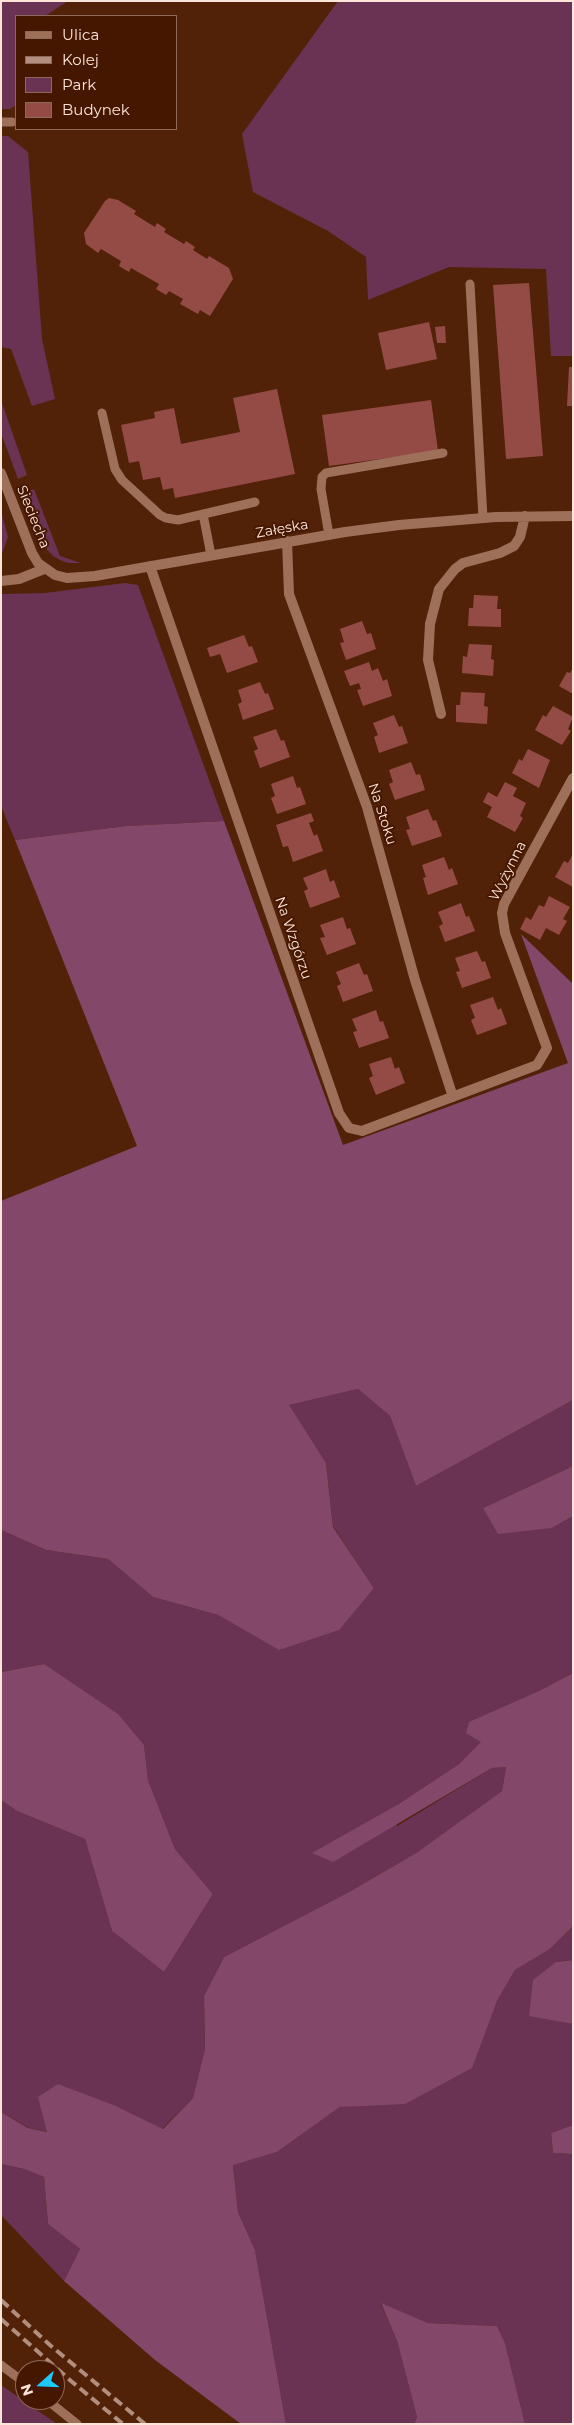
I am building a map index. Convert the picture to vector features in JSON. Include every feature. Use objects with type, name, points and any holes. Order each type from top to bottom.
[{"type":"street","name":"Sieciecha","points":[[1,472],[32,554],[44,569]]},
{"type":"street","points":[[441,714],[428,660],[430,624],[439,589],[455,569],[463,563],[500,553],[514,546],[520,536],[525,516]]},
{"type":"street","name":"Załęska","points":[[44,569],[55,575],[67,578],[399,525],[483,518],[573,516]]},
{"type":"street","name":"Na Stoku","points":[[288,542],[289,594],[367,807],[415,980],[453,1097]]},
{"type":"street","name":"Na Wzgórzu","points":[[150,566],[339,1113],[349,1128],[362,1131],[537,1065]]},
{"type":"street","points":[[1,581],[19,579],[44,569]]},
{"type":"street","name":"Wyżynna","points":[[537,1065],[547,1048],[505,933],[502,913],[504,904],[573,778]]},
{"type":"lane","points":[[1,122],[12,122]]},
{"type":"lane","points":[[470,284],[483,518]]},
{"type":"lane","points":[[102,413],[113,464],[122,480],[166,518],[178,520],[255,502]]},
{"type":"lane","points":[[329,535],[321,489],[322,477],[326,473],[443,453]]},
{"type":"lane","points":[[203,514],[211,555]]},
{"type":"lane","points":[[1,2365],[15,2376]]},
{"type":"lane","points":[[60,2410],[77,2424]]},
{"type":"green space","points":[[1,1],[68,1],[47,15],[15,15],[15,106],[10,109],[1,109]]},
{"type":"green space","points":[[338,1],[573,1],[573,356],[551,356],[546,269],[449,267],[368,300],[366,257],[328,231],[253,192],[242,134]]},
{"type":"green space","points":[[1,136],[8,136],[28,152],[42,339],[55,399],[32,406],[11,349],[1,347]]},
{"type":"green space","points":[[1,400],[27,475],[18,479],[1,433]]},
{"type":"green space","points":[[34,489],[60,556],[81,563],[62,561],[53,556],[44,546],[24,493]]},
{"type":"green space","points":[[1,511],[8,537],[1,556]]},
{"type":"green space","points":[[125,583],[138,585],[224,821],[126,826],[15,840],[1,806],[1,594],[45,593]]},
{"type":"green space","points":[[358,1389],[390,1416],[416,1486],[573,1400],[573,1466],[483,1508],[552,1528],[573,1516],[573,1673],[537,1692],[459,1764],[397,1805],[397,1826],[492,1768],[506,1767],[502,1791],[416,1853],[349,1892],[224,1957],[204,1996],[205,2048],[193,2098],[162,2129],[116,2106],[48,2132],[29,2128],[1,2112],[1,1800],[17,1811],[85,1839],[112,1931],[164,1972],[213,1894],[175,1849],[148,1780],[144,1745],[44,1664],[1,1672],[1,1530],[46,1550],[108,1559],[153,1597],[218,1615],[280,1650],[374,1588],[333,1526],[326,1463],[288,1405]]},
{"type":"green space","points":[[573,1926],[573,1960],[556,1962],[529,2015],[573,2024],[573,2125],[551,2133],[553,2153],[573,2154],[573,2424],[525,2424],[505,2343],[497,2326],[428,2323],[381,2304],[397,2341],[417,2417],[414,2424],[286,2424],[255,2250],[238,2212],[233,2164],[277,2152],[340,2107],[368,2104],[488,2022],[497,2001],[515,1970],[550,1949]]},
{"type":"green space","points":[[1,2164],[24,2169],[44,2177],[48,2224],[80,2249],[64,2281],[1,2215]]},
{"type":"green space","points":[[1,2385],[15,2395],[15,2410],[37,2410],[57,2424],[1,2424]]},
{"type":"shaded area","points":[[224,821],[343,1145],[568,1063],[521,934],[573,984],[573,1400],[416,1486],[390,1416],[358,1389],[289,1405],[326,1463],[333,1527],[374,1588],[339,1630],[279,1650],[218,1615],[153,1597],[108,1559],[46,1550],[1,1530],[1,1201],[137,1146],[15,840],[126,826]]},
{"type":"shaded area","points":[[573,1466],[573,1516],[552,1528],[498,1534],[483,1508]]},
{"type":"shaded area","points":[[44,1664],[118,1714],[144,1745],[148,1780],[175,1849],[213,1894],[164,1972],[112,1931],[85,1839],[17,1811],[1,1800],[1,1672]]},
{"type":"shaded area","points":[[573,1673],[573,1926],[550,1949],[515,1970],[497,2001],[472,2068],[405,2104],[340,2107],[277,2152],[233,2165],[238,2212],[255,2250],[286,2424],[241,2424],[155,2360],[64,2281],[80,2249],[48,2224],[44,2177],[24,2169],[1,2164],[1,2112],[28,2128],[47,2132],[38,2097],[58,2084],[116,2106],[163,2129],[193,2098],[205,2048],[204,1996],[224,1957],[349,1892],[416,1853],[502,1791],[506,1767],[492,1768],[333,1862],[312,1853],[397,1805],[459,1764],[481,1742],[466,1733],[469,1722],[537,1692]]},
{"type":"shaded area","points":[[573,1960],[573,2024],[529,2016],[533,1980],[556,1962]]},
{"type":"shaded area","points":[[573,2125],[573,2154],[553,2153],[551,2133]]},
{"type":"shaded area","points":[[381,2303],[428,2323],[497,2326],[505,2343],[525,2424],[414,2424],[417,2417],[397,2341]]},
{"type":"building","points":[[109,198],[118,200],[136,211],[134,214],[155,227],[157,223],[166,229],[164,232],[184,244],[186,241],[195,247],[193,250],[207,259],[209,256],[229,268],[233,279],[210,316],[200,310],[198,314],[180,304],[183,299],[169,291],[166,295],[156,289],[159,284],[131,268],[129,272],[119,266],[121,261],[101,249],[98,253],[86,244],[84,233],[105,201]]},
{"type":"building","points":[[529,283],[543,456],[506,459],[493,285]]},
{"type":"building","points":[[429,322],[437,359],[386,370],[378,333]]},
{"type":"building","points":[[445,326],[446,343],[437,343],[435,327]]},
{"type":"building","points":[[569,367],[573,367],[573,406],[567,406]]},
{"type":"building","points":[[277,389],[295,474],[175,498],[173,488],[163,490],[160,477],[143,480],[139,461],[129,463],[121,425],[155,418],[154,412],[174,408],[181,444],[240,432],[233,398]]},
{"type":"building","points":[[431,400],[438,451],[329,466],[322,415]]},
{"type":"building","points":[[474,595],[498,596],[497,609],[501,609],[501,627],[468,626],[469,608],[473,608]]},
{"type":"building","points":[[362,621],[367,634],[371,633],[376,649],[346,660],[340,643],[344,642],[340,629]]},
{"type":"building","points":[[244,635],[249,647],[252,646],[258,662],[227,673],[220,654],[210,657],[207,648]]},
{"type":"building","points":[[469,644],[492,645],[491,659],[494,660],[493,676],[462,673],[463,656],[467,657]]},
{"type":"building","points":[[369,662],[372,671],[378,668],[383,681],[387,679],[392,696],[363,706],[357,690],[361,689],[359,683],[350,686],[344,671]]},
{"type":"building","points":[[573,668],[573,694],[559,686],[567,672],[570,673]]},
{"type":"building","points":[[260,682],[265,694],[268,693],[274,709],[243,720],[238,704],[242,702],[238,690]]},
{"type":"building","points":[[461,692],[485,693],[484,706],[488,707],[487,724],[456,722],[456,705],[460,705]]},
{"type":"building","points":[[553,706],[573,717],[568,729],[571,731],[562,745],[535,730],[543,715],[546,717]]},
{"type":"building","points":[[394,715],[399,727],[402,726],[408,743],[379,753],[374,737],[378,735],[373,723]]},
{"type":"building","points":[[276,729],[281,741],[284,740],[290,757],[260,768],[254,751],[258,749],[253,737]]},
{"type":"building","points":[[528,749],[550,760],[539,788],[512,773],[519,759],[522,761]]},
{"type":"building","points":[[411,762],[416,775],[420,774],[425,790],[395,800],[389,784],[393,782],[389,770]]},
{"type":"building","points":[[293,776],[297,788],[300,787],[306,804],[277,814],[271,798],[275,796],[271,784]]},
{"type":"building","points":[[505,782],[517,788],[513,796],[526,803],[520,816],[523,818],[515,832],[487,817],[492,807],[483,802],[488,792],[497,797]]},
{"type":"building","points":[[428,809],[433,821],[436,820],[442,836],[412,846],[406,830],[410,829],[406,817]]},
{"type":"building","points":[[311,813],[314,821],[309,823],[314,836],[317,834],[323,851],[293,862],[288,846],[283,847],[276,825]]},
{"type":"building","points":[[573,854],[573,887],[555,877],[564,861],[568,863]]},
{"type":"building","points":[[444,857],[449,870],[452,868],[458,884],[428,895],[423,878],[426,877],[422,865]]},
{"type":"building","points":[[326,869],[330,882],[334,880],[340,897],[310,908],[304,891],[308,889],[303,878]]},
{"type":"building","points":[[549,896],[570,907],[563,919],[567,921],[559,935],[546,928],[540,940],[520,929],[526,917],[531,920],[539,905],[544,907]]},
{"type":"building","points":[[461,903],[466,917],[469,916],[475,931],[445,942],[439,926],[443,924],[438,912]]},
{"type":"building","points":[[343,917],[347,929],[350,928],[356,944],[327,955],[320,938],[325,937],[320,925]]},
{"type":"building","points":[[477,951],[482,962],[485,961],[491,978],[462,988],[456,972],[460,971],[455,958]]},
{"type":"building","points":[[359,963],[364,975],[367,974],[373,991],[343,1002],[337,986],[341,984],[336,972]]},
{"type":"building","points":[[493,997],[498,1010],[501,1008],[507,1024],[477,1035],[471,1020],[475,1018],[470,1005]]},
{"type":"building","points":[[376,1010],[380,1022],[383,1021],[389,1038],[359,1048],[353,1032],[357,1031],[352,1019]]},
{"type":"building","points":[[391,1057],[395,1069],[399,1067],[405,1083],[376,1095],[369,1078],[373,1076],[369,1064]]},
{"type":"railway","points":[[1,2300],[51,2346],[145,2424]]},
{"type":"railway","points":[[1,2319],[123,2424]]}]
